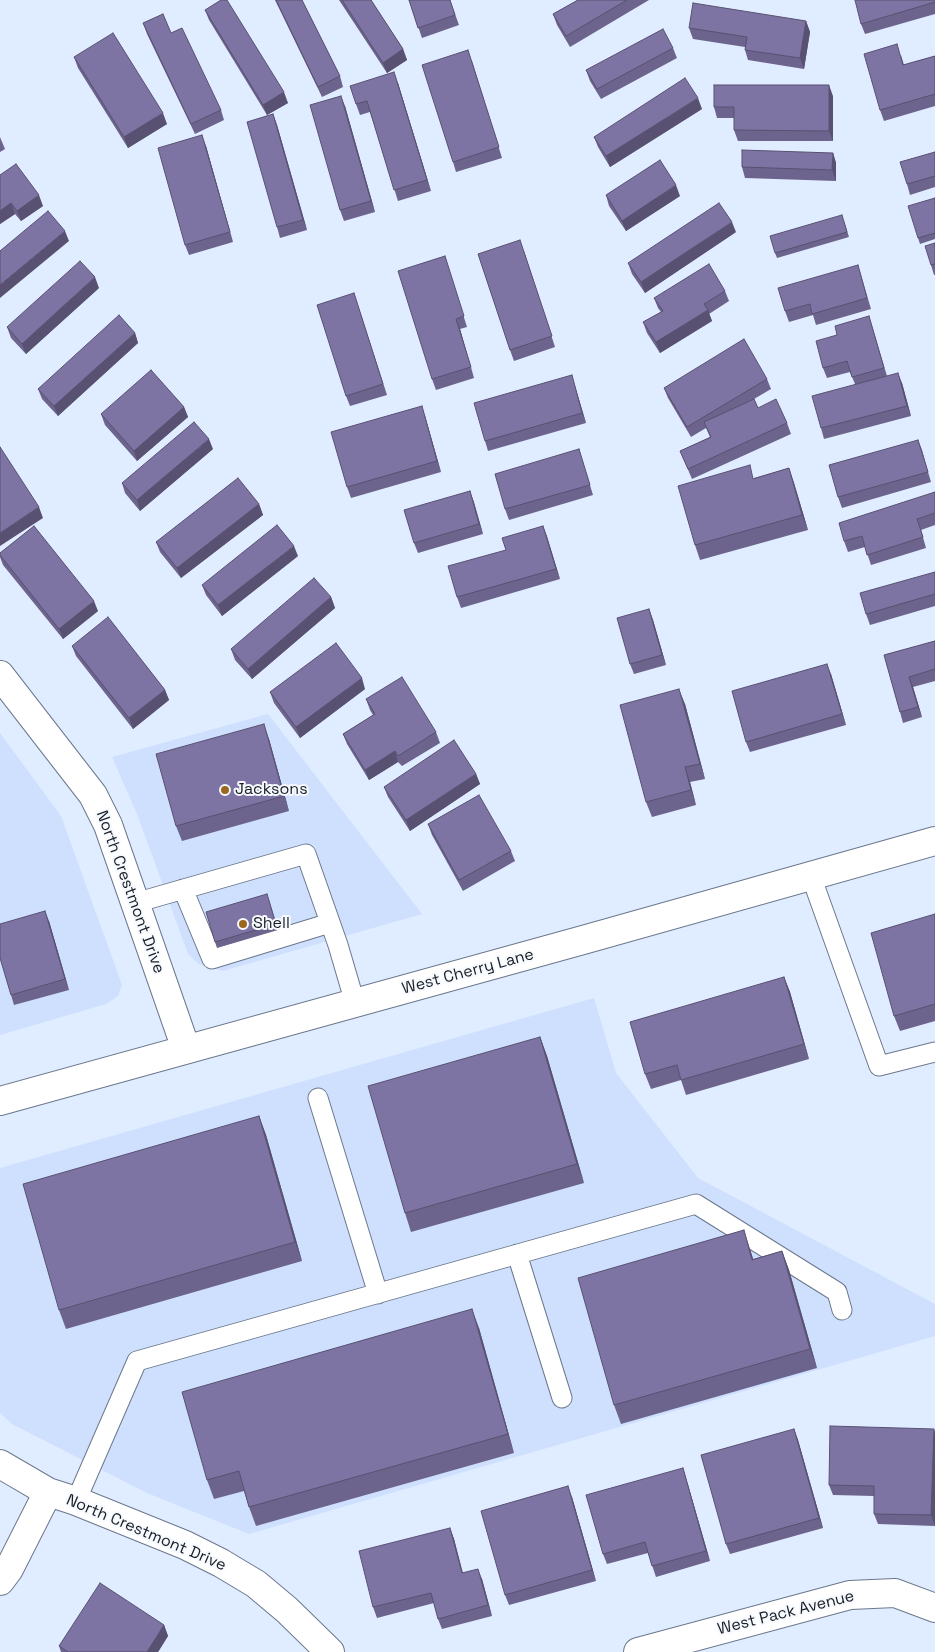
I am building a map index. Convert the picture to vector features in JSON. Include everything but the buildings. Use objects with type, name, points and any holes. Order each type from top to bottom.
[{"type":"street","name":"North Crestmont Drive","points":[[0,675],[92,794],[108,825],[186,1049]]},
{"type":"street","name":"West Cherry Lane","points":[[0,1101],[935,841]]},
{"type":"street","name":"North Crestmont Drive","points":[[0,1464],[48,1492],[76,1501],[184,1545],[221,1563],[256,1584],[288,1610],[330,1652]]},
{"type":"street","points":[[0,1581],[9,1569],[48,1492]]},
{"type":"street","name":"West Pack Avenue","points":[[638,1652],[850,1595],[895,1594],[935,1608]]},
{"type":"lane","points":[[135,903],[306,854],[355,1003]]},
{"type":"lane","points":[[811,876],[879,1066],[935,1052]]},
{"type":"lane","points":[[183,889],[212,958],[330,923]]},
{"type":"lane","points":[[318,1098],[378,1294]]},
{"type":"lane","points":[[76,1501],[137,1361],[696,1204],[837,1292],[842,1310]]},
{"type":"lane","points":[[517,1254],[562,1398]]},
{"type":"shaded area","points":[[268,714],[422,914],[223,971],[199,964],[188,954],[137,814],[112,757]]},
{"type":"shaded area","points":[[0,733],[61,816],[122,985],[118,996],[106,1004],[0,1035]]},
{"type":"shaded area","points":[[594,998],[616,1073],[698,1178],[935,1304],[935,1336],[249,1534],[147,1493],[12,1424],[0,1413],[0,1168]]},
{"type":"place","name":"Jacksons","points":[[225,790]]},
{"type":"place","name":"Shell","points":[[243,924]]}]
